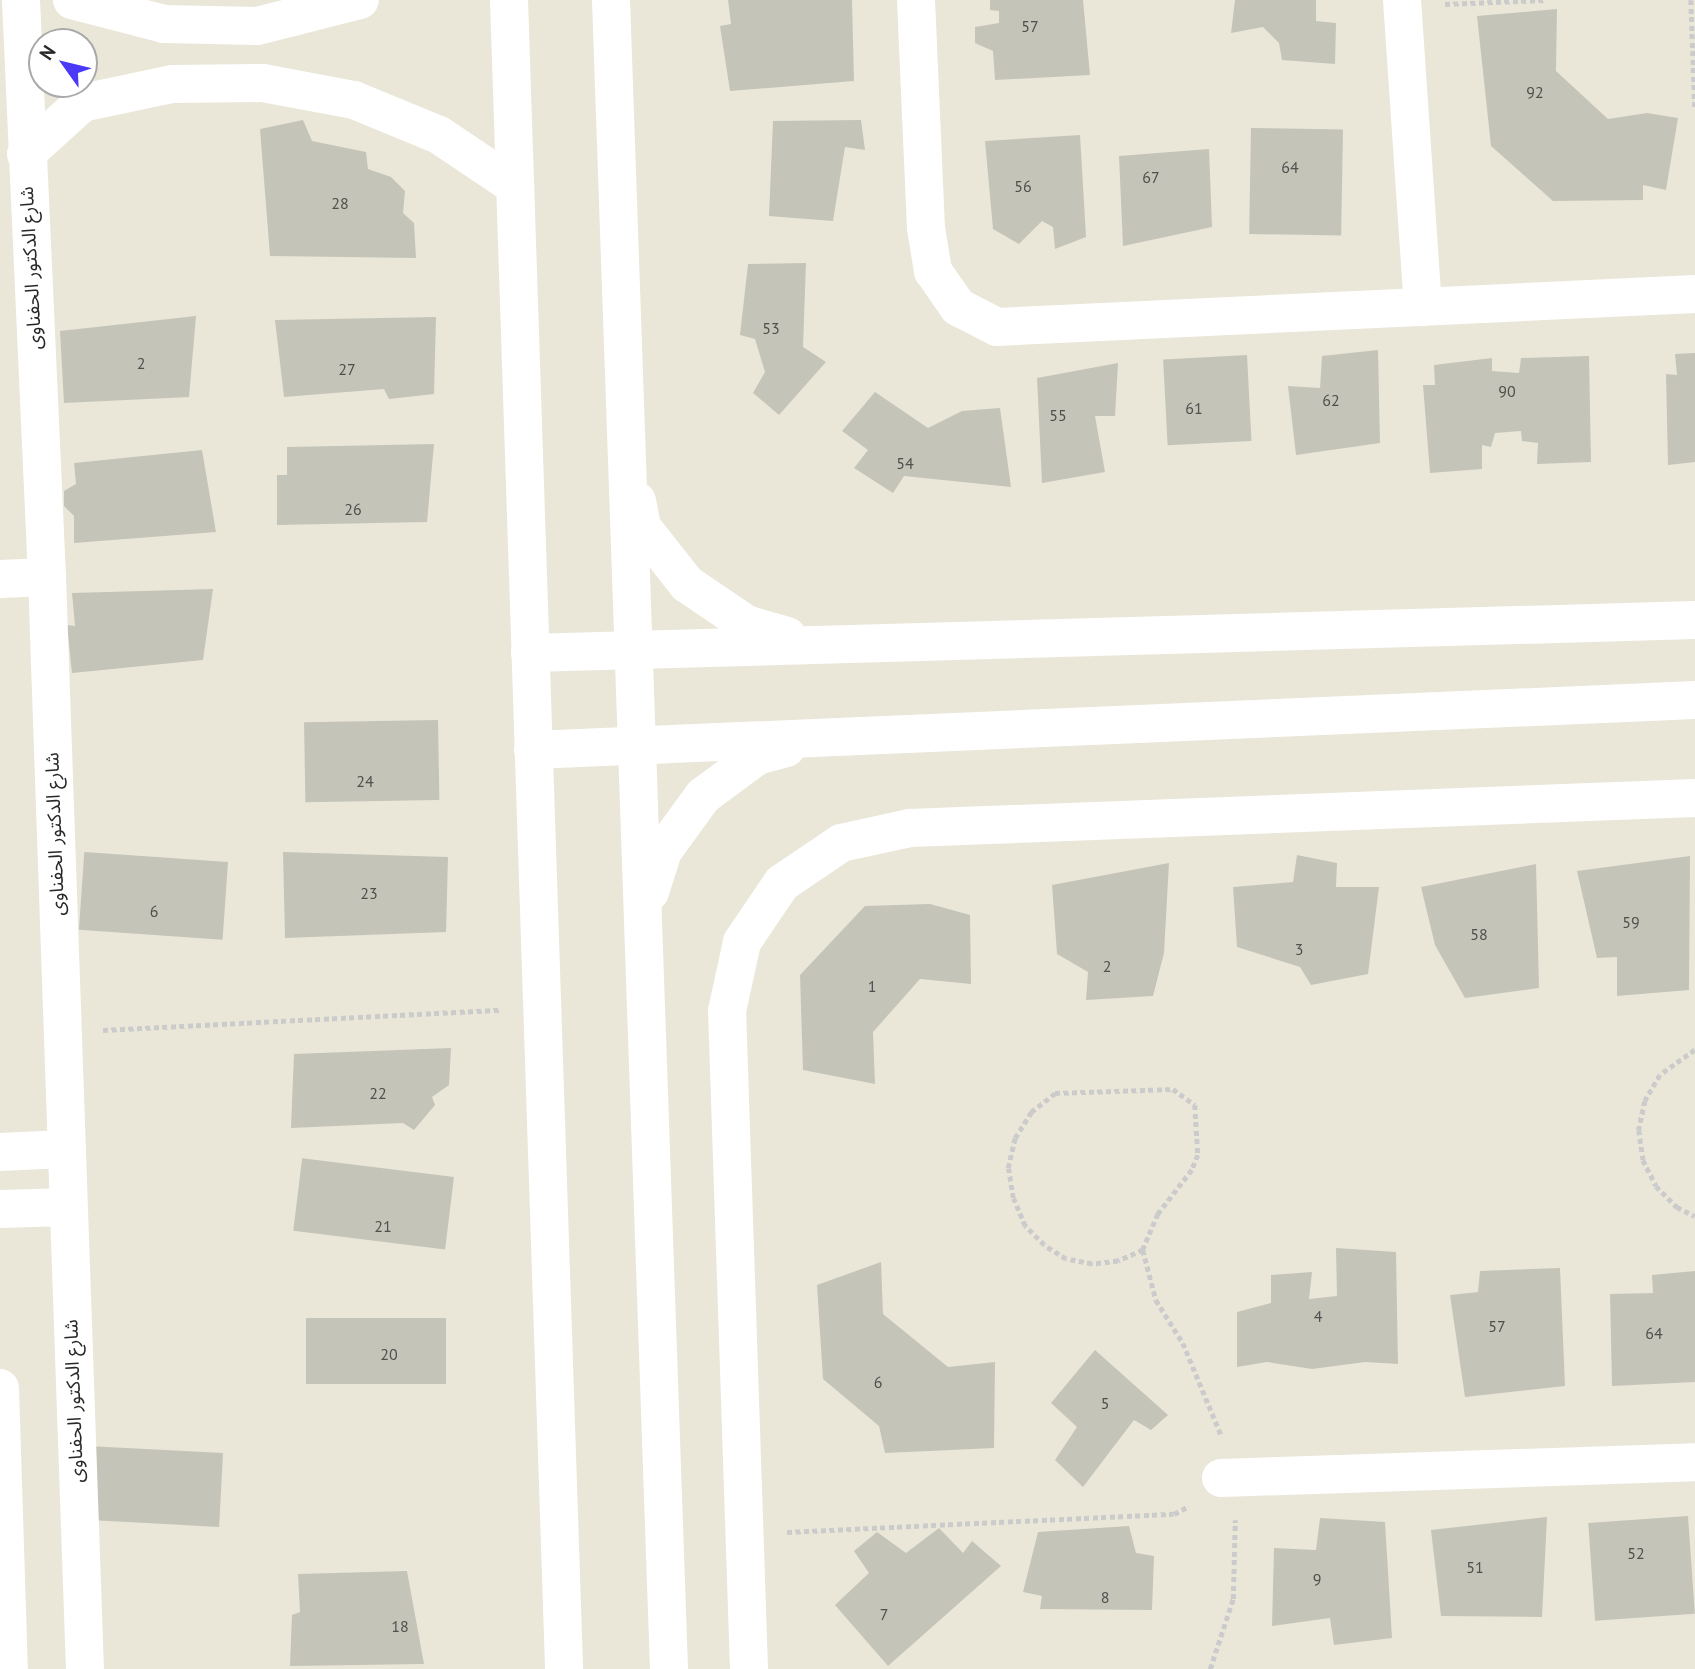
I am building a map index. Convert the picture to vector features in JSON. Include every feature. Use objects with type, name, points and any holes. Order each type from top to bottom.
[{"type":"street","name":"شارع الدكتور الحفناوى","points":[[21,0],[47,577],[60,1032],[85,1669]]},
{"type":"street","points":[[72,0],[164,24],[257,26],[360,0]]},
{"type":"street","points":[[509,0],[564,1669]]},
{"type":"street","points":[[611,0],[668,1669]]},
{"type":"street","points":[[916,0],[926,228],[933,271],[958,307],[997,327],[1695,294]]},
{"type":"street","points":[[1402,3],[1423,307]]},
{"type":"street","points":[[26,154],[82,103],[172,84],[264,83],[354,100],[439,135],[515,186]]},
{"type":"street","points":[[627,458],[642,527],[687,584],[746,624],[816,645]]},
{"type":"street","points":[[0,579],[47,577]]},
{"type":"street","points":[[530,653],[1695,620]]},
{"type":"street","points":[[533,750],[1695,700]]},
{"type":"street","points":[[643,914],[663,851],[703,796],[757,756],[821,738]]},
{"type":"street","points":[[749,1669],[727,1011],[742,942],[782,883],[841,843],[910,828],[1695,798]]},
{"type":"street","points":[[0,1152],[65,1149]]},
{"type":"street","points":[[0,1209],[67,1207]]},
{"type":"street","points":[[0,1388],[3,1620],[9,1669]]},
{"type":"street","points":[[1222,1478],[1695,1462]]},
{"type":"path","points":[[1402,3],[1545,0]]},
{"type":"path","points":[[1691,0],[1695,110]]},
{"type":"path","points":[[60,1032],[543,1008]]},
{"type":"path","points":[[1695,1050],[1660,1075],[1645,1101],[1639,1130],[1643,1160],[1656,1186],[1677,1207],[1695,1216]]},
{"type":"path","points":[[1143,1250],[1118,1261],[1092,1264],[1066,1259],[1044,1245],[1026,1226],[1013,1198],[1010,1158],[1015,1138],[1031,1112],[1055,1093],[1174,1089],[1195,1105],[1198,1155],[1192,1170],[1158,1214],[1143,1250],[1156,1300],[1183,1343],[1224,1443],[1222,1478],[1236,1508],[1233,1599],[1210,1669]]},
{"type":"path","points":[[745,1534],[1174,1514],[1201,1500],[1222,1478]]},
{"type":"building","points":[[728,0],[852,0],[854,81],[730,91],[720,26],[731,24]]},
{"type":"building","points":[[990,0],[1083,0],[1090,75],[995,80],[993,51],[975,43],[975,27],[999,23],[999,11],[990,10]]},
{"type":"building","points":[[1235,0],[1316,0],[1316,21],[1336,23],[1335,64],[1282,60],[1279,43],[1263,27],[1231,33]]},
{"type":"building","points":[[1557,9],[1556,71],[1608,119],[1647,113],[1678,118],[1666,190],[1643,185],[1643,200],[1553,201],[1491,146],[1477,16]]},
{"type":"building","points":[[303,120],[312,141],[366,152],[368,169],[391,177],[405,191],[403,213],[414,223],[416,258],[270,256],[260,129]]},
{"type":"building","points":[[861,120],[865,150],[845,147],[833,221],[769,216],[773,121]]},
{"type":"building","points":[[1251,128],[1343,130],[1341,236],[1249,234]]},
{"type":"building","points":[[1080,135],[1086,237],[1055,249],[1053,227],[1042,221],[1019,244],[993,229],[985,141]]},
{"type":"building","points":[[1209,149],[1212,227],[1123,246],[1119,156]]},
{"type":"building","points":[[806,263],[803,347],[826,362],[779,415],[753,393],[765,372],[755,339],[740,335],[748,264]]},
{"type":"building","points":[[196,316],[189,397],[64,403],[60,331]]},
{"type":"building","points":[[436,317],[434,394],[389,399],[384,389],[284,397],[275,320]]},
{"type":"building","points":[[1378,350],[1380,443],[1296,455],[1288,386],[1320,388],[1322,356]]},
{"type":"building","points":[[1695,353],[1695,462],[1668,465],[1666,374],[1677,375],[1675,354]]},
{"type":"building","points":[[1247,355],[1252,441],[1168,445],[1163,359]]},
{"type":"building","points":[[1589,356],[1591,462],[1537,464],[1538,443],[1522,441],[1521,431],[1495,433],[1491,447],[1482,445],[1482,469],[1430,473],[1423,385],[1435,385],[1434,365],[1492,358],[1492,371],[1519,373],[1521,358]]},
{"type":"building","points":[[1118,363],[1115,416],[1095,416],[1105,472],[1042,483],[1037,378]]},
{"type":"building","points":[[875,392],[928,428],[962,411],[1000,408],[1011,487],[904,476],[893,493],[854,468],[868,450],[842,431]]},
{"type":"building","points":[[434,444],[427,522],[277,525],[277,475],[287,475],[287,447]]},
{"type":"building","points":[[202,450],[216,532],[74,543],[74,516],[64,506],[64,491],[76,484],[74,463]]},
{"type":"building","points":[[213,589],[203,660],[72,673],[67,625],[75,626],[72,593]]},
{"type":"building","points":[[438,720],[439,800],[305,802],[304,722]]},
{"type":"building","points":[[84,852],[228,862],[223,940],[79,930]]},
{"type":"building","points":[[283,852],[448,857],[446,932],[285,938]]},
{"type":"building","points":[[1297,855],[1337,863],[1336,887],[1379,887],[1368,974],[1311,985],[1300,967],[1237,947],[1233,887],[1293,882]]},
{"type":"building","points":[[1690,856],[1689,990],[1617,996],[1617,957],[1597,958],[1577,871]]},
{"type":"building","points":[[1169,863],[1164,953],[1153,996],[1086,1000],[1088,972],[1057,954],[1052,885]]},
{"type":"building","points":[[1536,864],[1539,988],[1465,998],[1435,945],[1421,887]]},
{"type":"building","points":[[930,904],[970,915],[971,984],[920,979],[873,1032],[875,1084],[803,1070],[800,975],[865,906]]},
{"type":"building","points":[[451,1048],[449,1085],[432,1097],[435,1105],[414,1130],[403,1123],[291,1128],[294,1054]]},
{"type":"building","points":[[302,1158],[454,1177],[445,1249],[293,1231]]},
{"type":"building","points":[[1336,1248],[1396,1252],[1398,1364],[1365,1362],[1312,1369],[1267,1362],[1237,1367],[1237,1312],[1271,1303],[1271,1275],[1312,1272],[1309,1299],[1337,1296]]},
{"type":"building","points":[[881,1262],[883,1314],[948,1367],[995,1362],[994,1448],[885,1453],[879,1426],[823,1379],[817,1285]]},
{"type":"building","points":[[1560,1268],[1565,1386],[1465,1397],[1450,1295],[1478,1292],[1480,1271]]},
{"type":"building","points":[[1695,1271],[1695,1382],[1612,1386],[1610,1294],[1653,1293],[1652,1275]]},
{"type":"building","points":[[306,1318],[446,1318],[446,1384],[306,1384]]},
{"type":"building","points":[[1095,1350],[1168,1415],[1151,1430],[1134,1420],[1083,1487],[1055,1460],[1077,1427],[1051,1403]]},
{"type":"building","points":[[88,1446],[223,1453],[219,1527],[84,1520]]},
{"type":"building","points":[[1688,1516],[1695,1614],[1595,1621],[1588,1523]]},
{"type":"building","points":[[1547,1517],[1542,1617],[1441,1616],[1431,1530]]},
{"type":"building","points":[[1320,1518],[1385,1522],[1392,1638],[1334,1645],[1330,1618],[1272,1626],[1274,1548],[1316,1550]]},
{"type":"building","points":[[1129,1526],[1136,1553],[1154,1556],[1152,1610],[1040,1609],[1042,1596],[1023,1592],[1038,1532]]},
{"type":"building","points":[[939,1528],[963,1553],[972,1541],[1001,1566],[888,1666],[835,1605],[869,1573],[854,1551],[877,1532],[906,1553]]},
{"type":"building","points":[[407,1571],[424,1664],[290,1666],[292,1615],[300,1612],[298,1574]]}]
